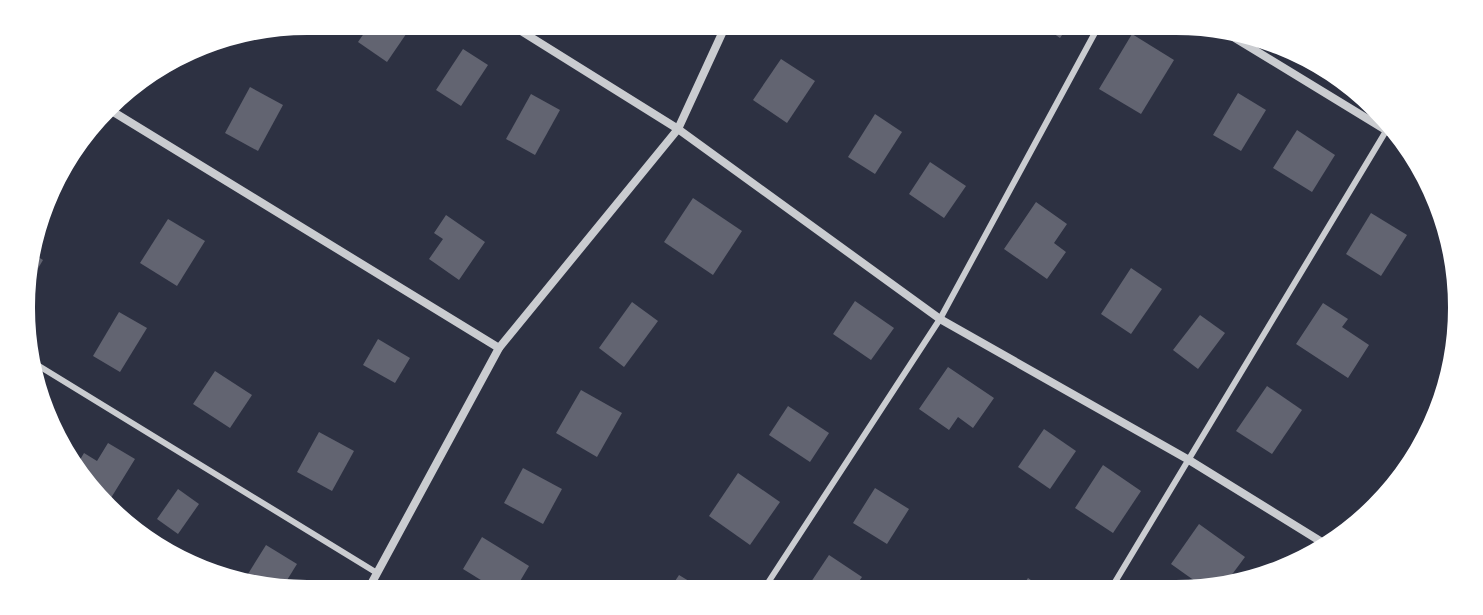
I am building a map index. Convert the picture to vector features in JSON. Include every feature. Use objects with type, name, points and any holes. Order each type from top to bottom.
[{"type":"street","points":[[521,31],[678,129],[940,319],[1189,460],[1322,542]]},
{"type":"street","points":[[371,585],[499,348],[678,129],[723,31]]},
{"type":"street","points":[[1232,36],[1390,132]]},
{"type":"street","points":[[111,111],[499,348]]},
{"type":"lane","points":[[766,585],[940,319],[1096,30]]},
{"type":"lane","points":[[1113,585],[1387,130]]},
{"type":"lane","points":[[36,364],[377,573]]},
{"type":"building","points":[[1049,30],[1065,30],[1060,38]]},
{"type":"building","points":[[366,31],[408,31],[387,62],[358,42]]},
{"type":"building","points":[[1132,34],[1174,60],[1141,114],[1099,89]]},
{"type":"building","points":[[463,49],[488,65],[461,106],[436,90]]},
{"type":"building","points":[[781,59],[815,81],[787,123],[753,100]]},
{"type":"building","points":[[250,87],[283,105],[258,151],[225,133]]},
{"type":"building","points":[[1238,93],[1266,110],[1241,151],[1213,135]]},
{"type":"building","points":[[531,94],[560,110],[535,155],[506,139]]},
{"type":"building","points":[[875,114],[902,132],[875,174],[848,157]]},
{"type":"building","points":[[1297,130],[1335,155],[1312,192],[1273,168]]},
{"type":"building","points":[[930,162],[966,186],[944,218],[909,194]]},
{"type":"building","points":[[693,198],[742,231],[713,275],[664,242]]},
{"type":"building","points":[[1036,202],[1067,224],[1054,243],[1066,252],[1047,279],[1004,249]]},
{"type":"building","points":[[1371,213],[1407,235],[1381,276],[1346,254]]},
{"type":"building","points":[[446,215],[485,242],[459,280],[429,259],[443,239],[434,233]]},
{"type":"building","points":[[168,219],[205,241],[177,286],[140,263]]},
{"type":"building","points":[[35,255],[43,260],[32,279]]},
{"type":"building","points":[[1131,268],[1162,289],[1131,334],[1101,314]]},
{"type":"building","points":[[855,301],[894,328],[871,360],[833,334]]},
{"type":"building","points":[[632,302],[658,321],[624,367],[599,348]]},
{"type":"building","points":[[1323,303],[1348,319],[1342,327],[1369,345],[1348,378],[1296,344]]},
{"type":"building","points":[[119,312],[147,328],[120,372],[93,356]]},
{"type":"building","points":[[1200,315],[1225,333],[1198,369],[1173,350]]},
{"type":"building","points":[[378,339],[410,358],[395,383],[363,365]]},
{"type":"building","points":[[948,367],[994,398],[973,428],[958,417],[949,430],[919,409]]},
{"type":"building","points":[[215,371],[252,395],[230,428],[193,404]]},
{"type":"building","points":[[1267,386],[1302,410],[1272,454],[1236,431]]},
{"type":"building","points":[[581,390],[622,413],[597,457],[556,433]]},
{"type":"building","points":[[788,406],[829,433],[810,462],[769,435]]},
{"type":"building","points":[[1044,429],[1076,451],[1050,489],[1018,467]]},
{"type":"building","points":[[319,432],[354,451],[332,491],[297,472]]},
{"type":"building","points":[[108,443],[135,459],[109,500],[78,463],[84,453],[97,461]]},
{"type":"building","points":[[1103,465],[1141,491],[1113,533],[1075,508]]},
{"type":"building","points":[[523,468],[562,489],[543,524],[504,503]]},
{"type":"building","points":[[738,473],[780,502],[750,545],[709,516]]},
{"type":"building","points":[[875,488],[909,509],[887,544],[853,523]]},
{"type":"building","points":[[178,489],[199,504],[178,534],[157,519]]},
{"type":"building","points":[[1199,524],[1245,557],[1228,580],[1212,583],[1199,584],[1171,564]]},
{"type":"building","points":[[482,537],[529,566],[518,585],[489,585],[463,569]]},
{"type":"building","points":[[266,545],[297,564],[285,584],[259,581],[248,574]]},
{"type":"building","points":[[829,555],[862,577],[856,585],[809,585]]},
{"type":"building","points":[[679,575],[696,585],[672,585]]},
{"type":"building","points":[[1028,578],[1038,585],[1023,585]]}]
